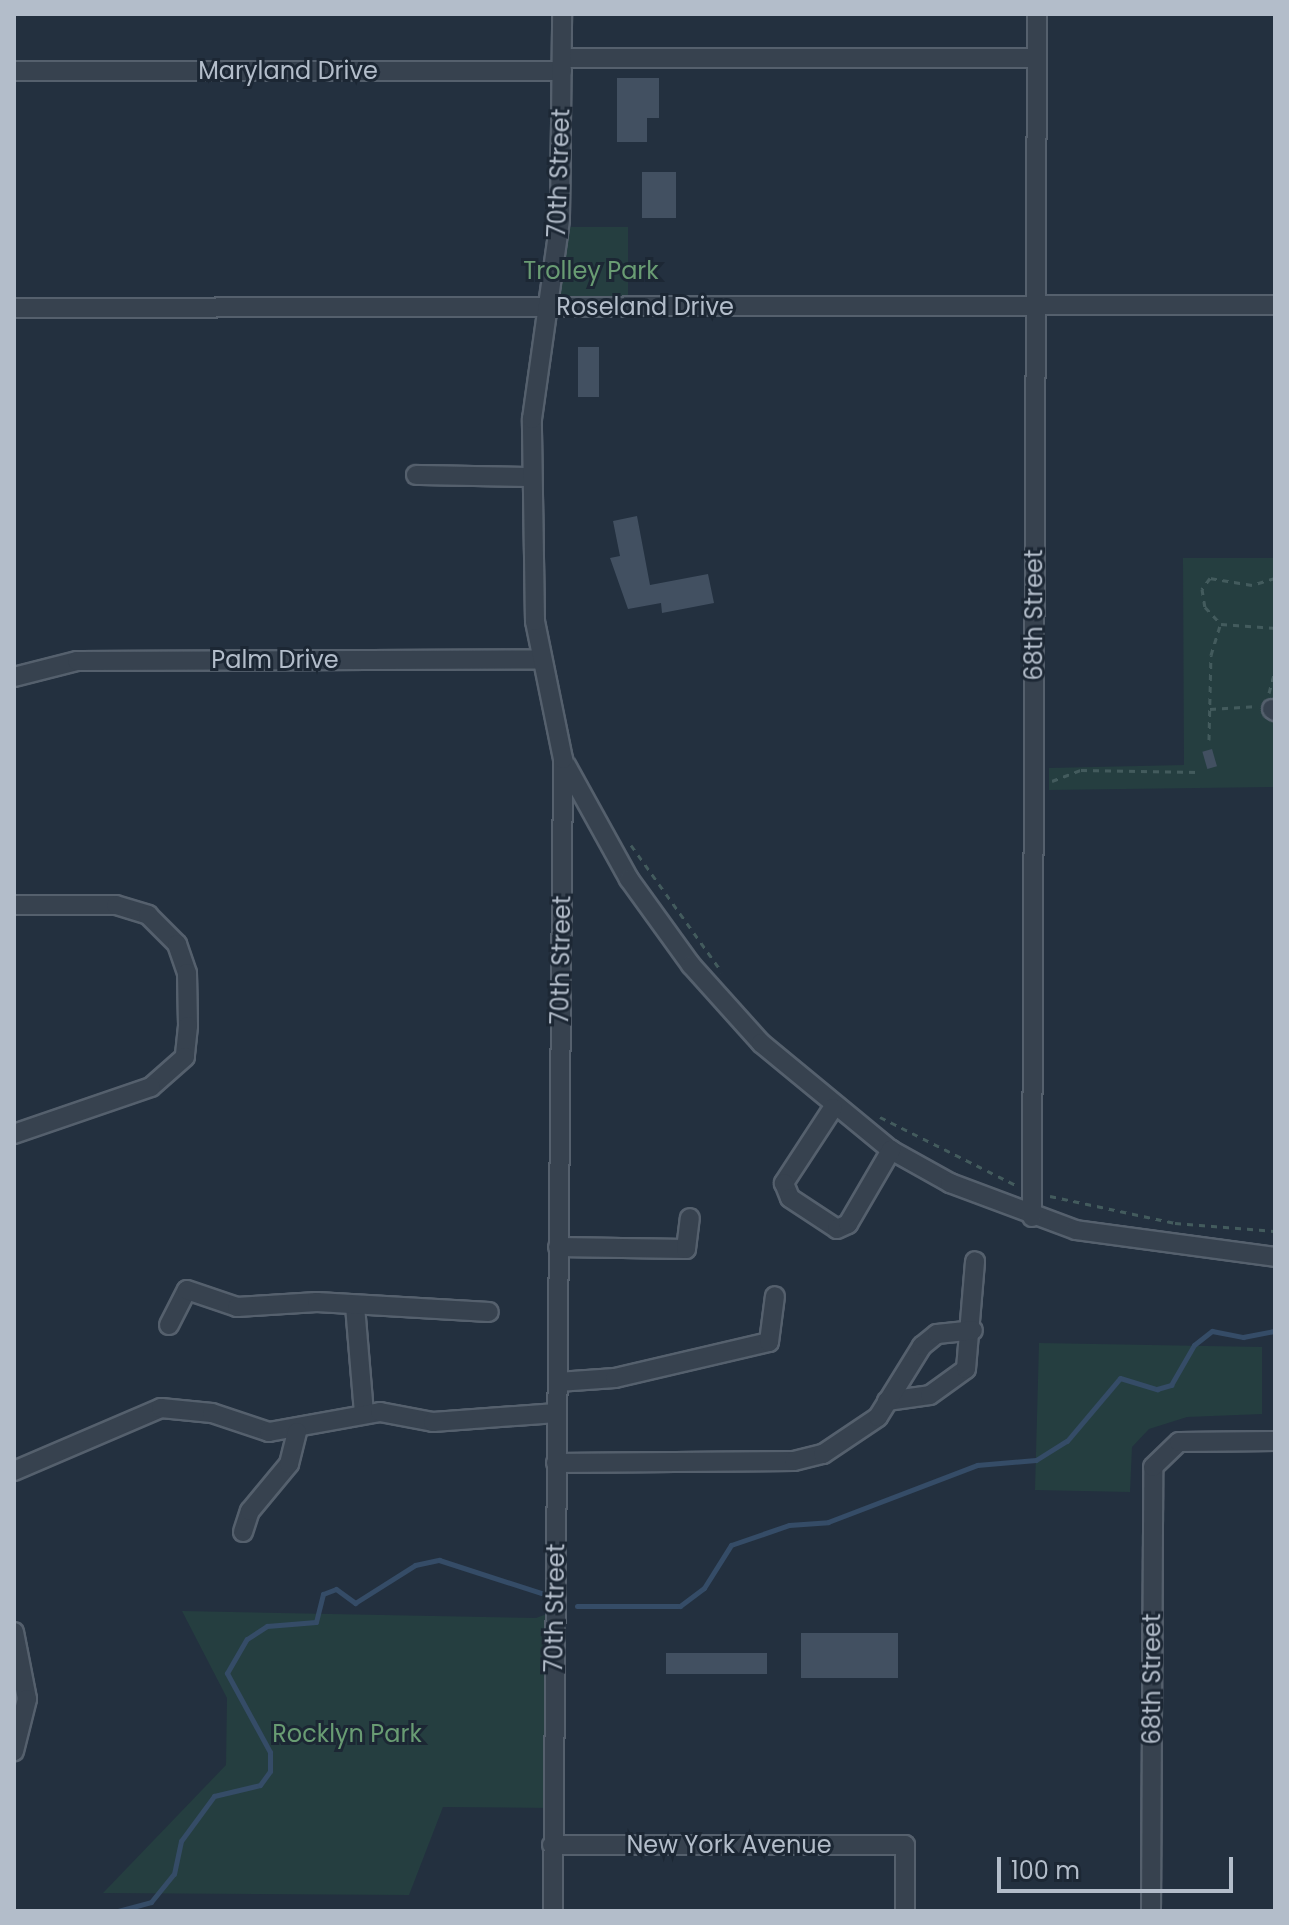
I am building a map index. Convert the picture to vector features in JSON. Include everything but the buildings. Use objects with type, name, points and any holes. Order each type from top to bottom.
[{"type":"street","name":"70th Street","points":[[553,1911],[563,759],[539,659],[532,477],[534,379],[560,219],[562,14]]},
{"type":"street","name":"68th Street","points":[[1032,1217],[1037,14]]},
{"type":"street","name":"Maryland Drive","points":[[14,71],[1036,58]]},
{"type":"street","name":"Roseland Drive","points":[[14,308],[1275,305]]},
{"type":"street","points":[[416,475],[532,477]]},
{"type":"street","name":"Palm Drive","points":[[14,677],[77,661],[539,659]]},
{"type":"street","points":[[563,759],[629,879],[691,965],[833,1108],[891,1150],[1032,1217],[1144,1244],[1275,1257]]},
{"type":"street","points":[[14,905],[116,905],[148,915],[171,935],[187,973],[188,1026],[185,1057],[151,1087],[14,1134]]},
{"type":"street","points":[[833,1108],[784,1183],[790,1198],[837,1229],[848,1224],[891,1150]]},
{"type":"street","points":[[558,1247],[686,1249],[690,1218]]},
{"type":"street","points":[[887,1401],[916,1400],[959,1379],[972,1354],[975,1261]]},
{"type":"street","points":[[169,1325],[187,1290],[237,1307],[355,1306],[489,1312]]},
{"type":"street","points":[[558,1382],[615,1378],[769,1342],[775,1296]]},
{"type":"street","points":[[355,1306],[364,1414]]},
{"type":"street","points":[[556,1463],[794,1461],[861,1432],[887,1401],[922,1346],[937,1334],[973,1330]]},
{"type":"street","points":[[14,1471],[161,1408],[297,1432],[364,1414],[433,1422],[557,1413]]},
{"type":"street","points":[[243,1532],[250,1511],[289,1464],[297,1432]]},
{"type":"street","name":"68th Street","points":[[1151,1911],[1151,1487],[1163,1450],[1199,1440],[1275,1441]]},
{"type":"street","points":[[14,1632],[27,1699],[14,1751]]},
{"type":"street","name":"New York Avenue","points":[[552,1845],[905,1845],[905,1911]]},
{"type":"path","points":[[1275,578],[1252,585],[1206,580],[1203,602],[1221,624],[1275,628]]},
{"type":"path","points":[[1209,740],[1221,624]]},
{"type":"path","points":[[1210,709],[1269,706],[1275,670]]},
{"type":"path","points":[[1052,781],[1081,770],[1198,772]]},
{"type":"path","points":[[624,834],[730,981]]},
{"type":"path","points":[[872,1112],[1015,1185]]},
{"type":"path","points":[[1041,1193],[1175,1223],[1275,1231]]},
{"type":"green space","name":"Trolley Park","points":[[560,227],[628,227],[628,307],[547,307]]},
{"type":"green space","points":[[1183,558],[1275,558],[1275,787],[1049,790],[1049,768],[1184,765]]},
{"type":"green space","points":[[1039,1343],[1262,1347],[1262,1414],[1187,1417],[1149,1429],[1132,1447],[1130,1492],[1035,1490]]},
{"type":"green space","name":"Rocklyn Park","points":[[182,1611],[536,1618],[555,1611],[553,1808],[443,1807],[409,1895],[103,1893],[226,1765],[227,1698]]},
{"type":"waterway","points":[[577,1606],[680,1606],[704,1588],[731,1545],[789,1525],[828,1522],[977,1465],[1036,1460],[1067,1441],[1120,1378],[1157,1389],[1171,1385],[1194,1345],[1212,1331],[1243,1337],[1275,1331]]},
{"type":"waterway","points":[[118,1911],[151,1902],[174,1874],[181,1841],[214,1796],[260,1785],[270,1771],[270,1752],[227,1673],[247,1639],[267,1626],[316,1622],[323,1594],[336,1589],[355,1603],[415,1565],[439,1560],[541,1593]]}]
